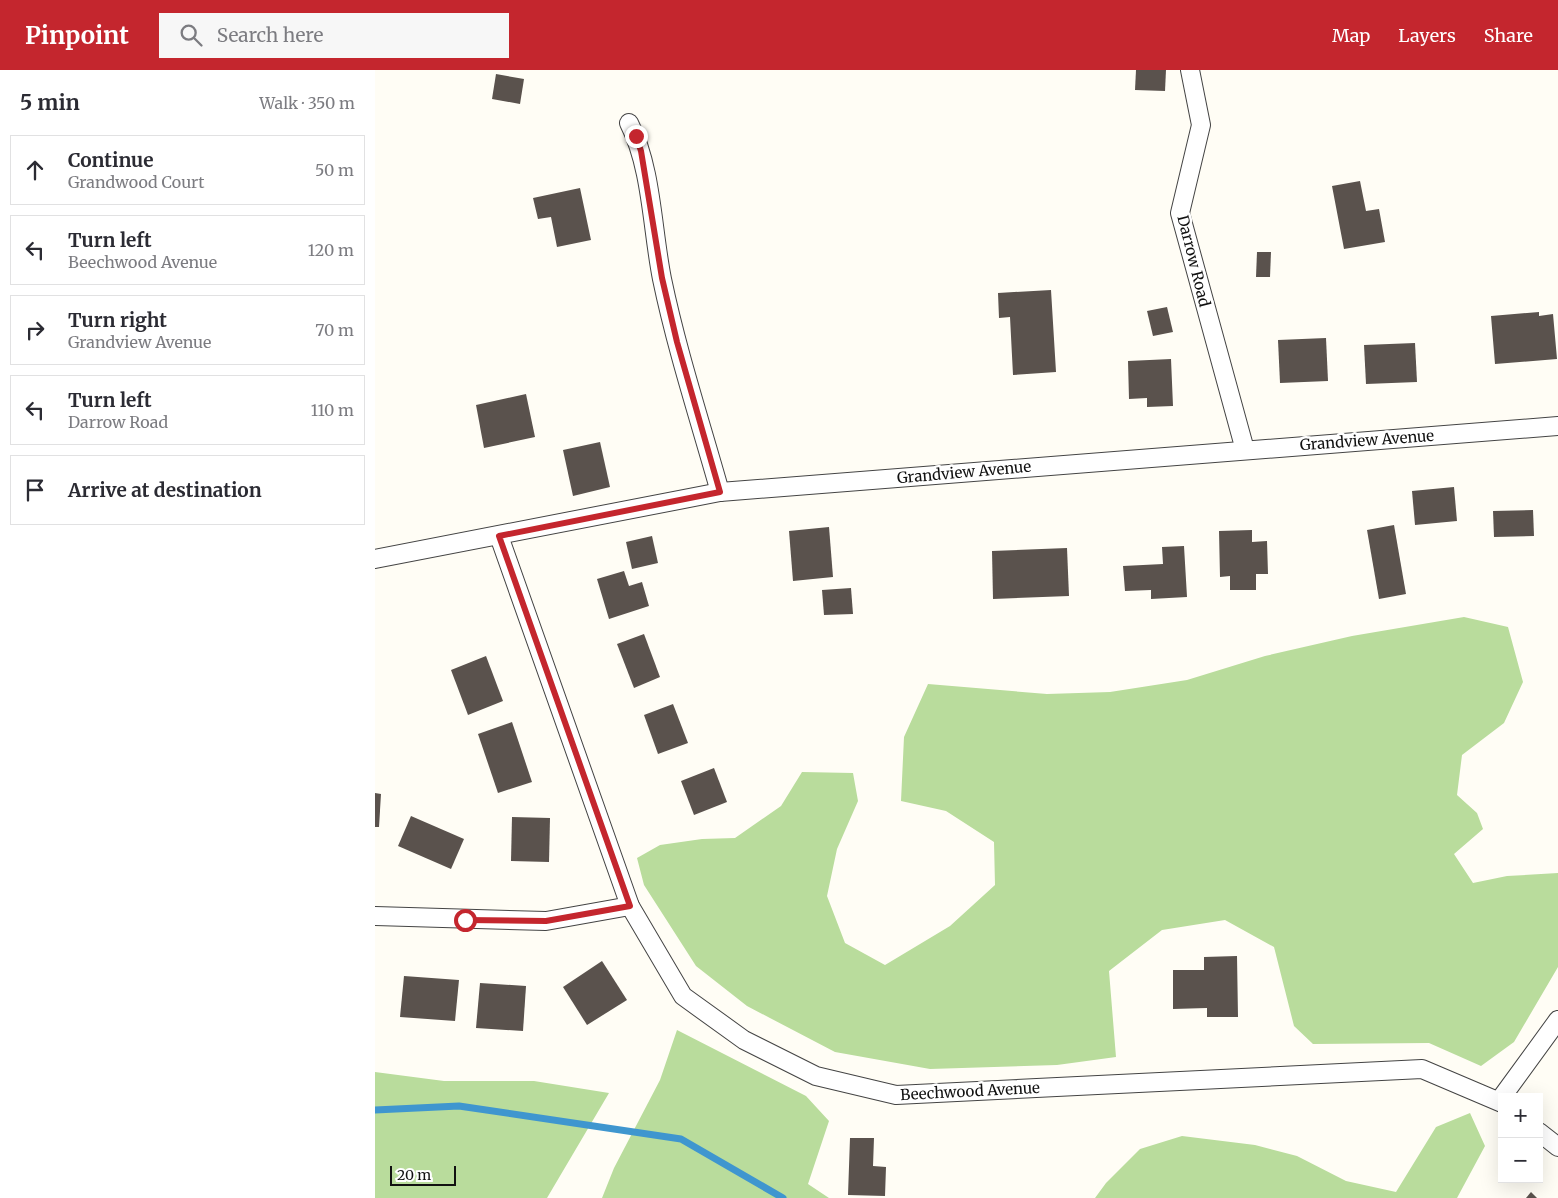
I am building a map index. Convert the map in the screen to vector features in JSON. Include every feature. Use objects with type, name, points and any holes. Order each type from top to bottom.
[{"type":"street","name":"Darrow Road","points":[[1190,70],[1201,124],[1180,213],[1245,450]]},
{"type":"street","points":[[629,123],[641,151],[662,278],[677,342],[720,492]]},
{"type":"street","name":"Grandview Avenue","points":[[375,559],[720,492],[1558,426]]},
{"type":"street","name":"Beechwood Avenue","points":[[499,536],[630,906],[683,996],[744,1040],[816,1076],[896,1095],[1422,1069],[1498,1101]]},
{"type":"street","points":[[375,916],[546,921],[630,906]]},
{"type":"street","points":[[1506,1093],[1558,1020]]},
{"type":"street","points":[[1543,1135],[1558,1147]]},
{"type":"green space","points":[[1464,617],[1508,627],[1523,682],[1504,723],[1462,755],[1457,795],[1477,813],[1483,829],[1454,854],[1473,883],[1507,876],[1558,873],[1558,967],[1514,1042],[1481,1066],[1429,1043],[1313,1044],[1294,1026],[1274,947],[1225,920],[1162,930],[1109,971],[1116,1057],[1057,1065],[930,1069],[835,1052],[747,1006],[696,966],[644,885],[637,858],[660,845],[702,839],[735,838],[781,806],[802,772],[853,773],[858,801],[837,849],[827,896],[845,943],[885,965],[950,926],[995,885],[994,842],[946,811],[901,801],[904,737],[928,684],[1047,694],[1110,692],[1187,680],[1265,656],[1352,636]]},
{"type":"green space","points":[[677,1030],[806,1096],[829,1121],[808,1184],[829,1198],[602,1198],[614,1168],[660,1080]]},
{"type":"green space","points":[[375,1072],[444,1081],[534,1081],[609,1093],[547,1198],[375,1198]]},
{"type":"green space","points":[[1470,1113],[1485,1146],[1457,1198],[1095,1198],[1106,1183],[1140,1149],[1182,1136],[1255,1145],[1297,1156],[1346,1181],[1396,1192],[1436,1127]]},
{"type":"building","points":[[1136,70],[1166,70],[1165,91],[1135,90]]},
{"type":"building","points":[[496,74],[524,79],[520,104],[492,99]]},
{"type":"building","points":[[1360,181],[1366,211],[1379,209],[1385,242],[1344,249],[1332,186]]},
{"type":"building","points":[[580,188],[591,240],[557,247],[551,217],[538,219],[533,198]]},
{"type":"building","points":[[1257,252],[1271,252],[1270,277],[1256,277]]},
{"type":"building","points":[[1051,290],[1056,372],[1013,375],[1010,317],[999,318],[998,293]]},
{"type":"building","points":[[1167,307],[1173,332],[1153,336],[1147,311]]},
{"type":"building","points":[[1539,312],[1539,316],[1553,314],[1557,359],[1495,364],[1491,316]]},
{"type":"building","points":[[1326,338],[1328,381],[1280,383],[1278,340]]},
{"type":"building","points":[[1415,343],[1417,382],[1366,384],[1364,345]]},
{"type":"building","points":[[1171,359],[1173,406],[1147,407],[1147,398],[1129,399],[1128,361]]},
{"type":"building","points":[[526,394],[535,437],[484,448],[476,405]]},
{"type":"building","points":[[600,442],[610,487],[573,496],[563,450]]},
{"type":"building","points":[[1454,487],[1457,521],[1415,525],[1412,491]]},
{"type":"building","points":[[1533,510],[1534,536],[1494,537],[1493,511]]},
{"type":"building","points":[[1394,525],[1406,594],[1379,599],[1367,530]]},
{"type":"building","points":[[829,527],[833,577],[793,581],[789,531]]},
{"type":"building","points":[[1252,530],[1252,542],[1267,541],[1268,574],[1256,574],[1256,590],[1230,590],[1230,576],[1220,577],[1219,531]]},
{"type":"building","points":[[652,536],[658,563],[632,569],[626,542]]},
{"type":"building","points":[[1184,546],[1187,597],[1151,599],[1151,590],[1125,591],[1123,566],[1163,564],[1162,547]]},
{"type":"building","points":[[1067,548],[1069,596],[993,599],[992,551]]},
{"type":"building","points":[[624,571],[629,586],[642,582],[649,606],[609,619],[597,579]]},
{"type":"building","points":[[851,588],[853,614],[824,615],[822,590]]},
{"type":"building","points":[[644,634],[660,677],[634,688],[617,644]]},
{"type":"building","points":[[486,656],[503,701],[468,715],[451,670]]},
{"type":"building","points":[[673,704],[688,743],[658,754],[644,715]]},
{"type":"building","points":[[512,722],[532,782],[498,793],[478,734]]},
{"type":"building","points":[[714,768],[727,802],[694,815],[681,781]]},
{"type":"building","points":[[375,793],[381,794],[379,827],[375,827]]},
{"type":"building","points":[[411,816],[464,839],[451,869],[398,846]]},
{"type":"building","points":[[512,817],[550,818],[549,862],[511,861]]},
{"type":"building","points":[[1237,956],[1238,1017],[1207,1017],[1207,1008],[1173,1009],[1173,970],[1204,970],[1204,957]]},
{"type":"building","points":[[602,961],[627,1000],[587,1025],[563,987]]},
{"type":"building","points":[[404,976],[459,980],[455,1021],[400,1017]]},
{"type":"building","points":[[480,983],[526,986],[523,1031],[476,1028]]},
{"type":"building","points":[[850,1138],[874,1138],[873,1166],[886,1167],[885,1196],[848,1195]]},
{"type":"building","points":[[1531,1192],[1537,1198],[1526,1198]]},
{"type":"waterway","points":[[375,1110],[459,1106],[681,1139],[783,1198]]},
{"type":"route","points":[[465,920],[546,921],[630,906],[499,536],[720,492],[677,342],[662,278],[641,151],[636,136]]}]
